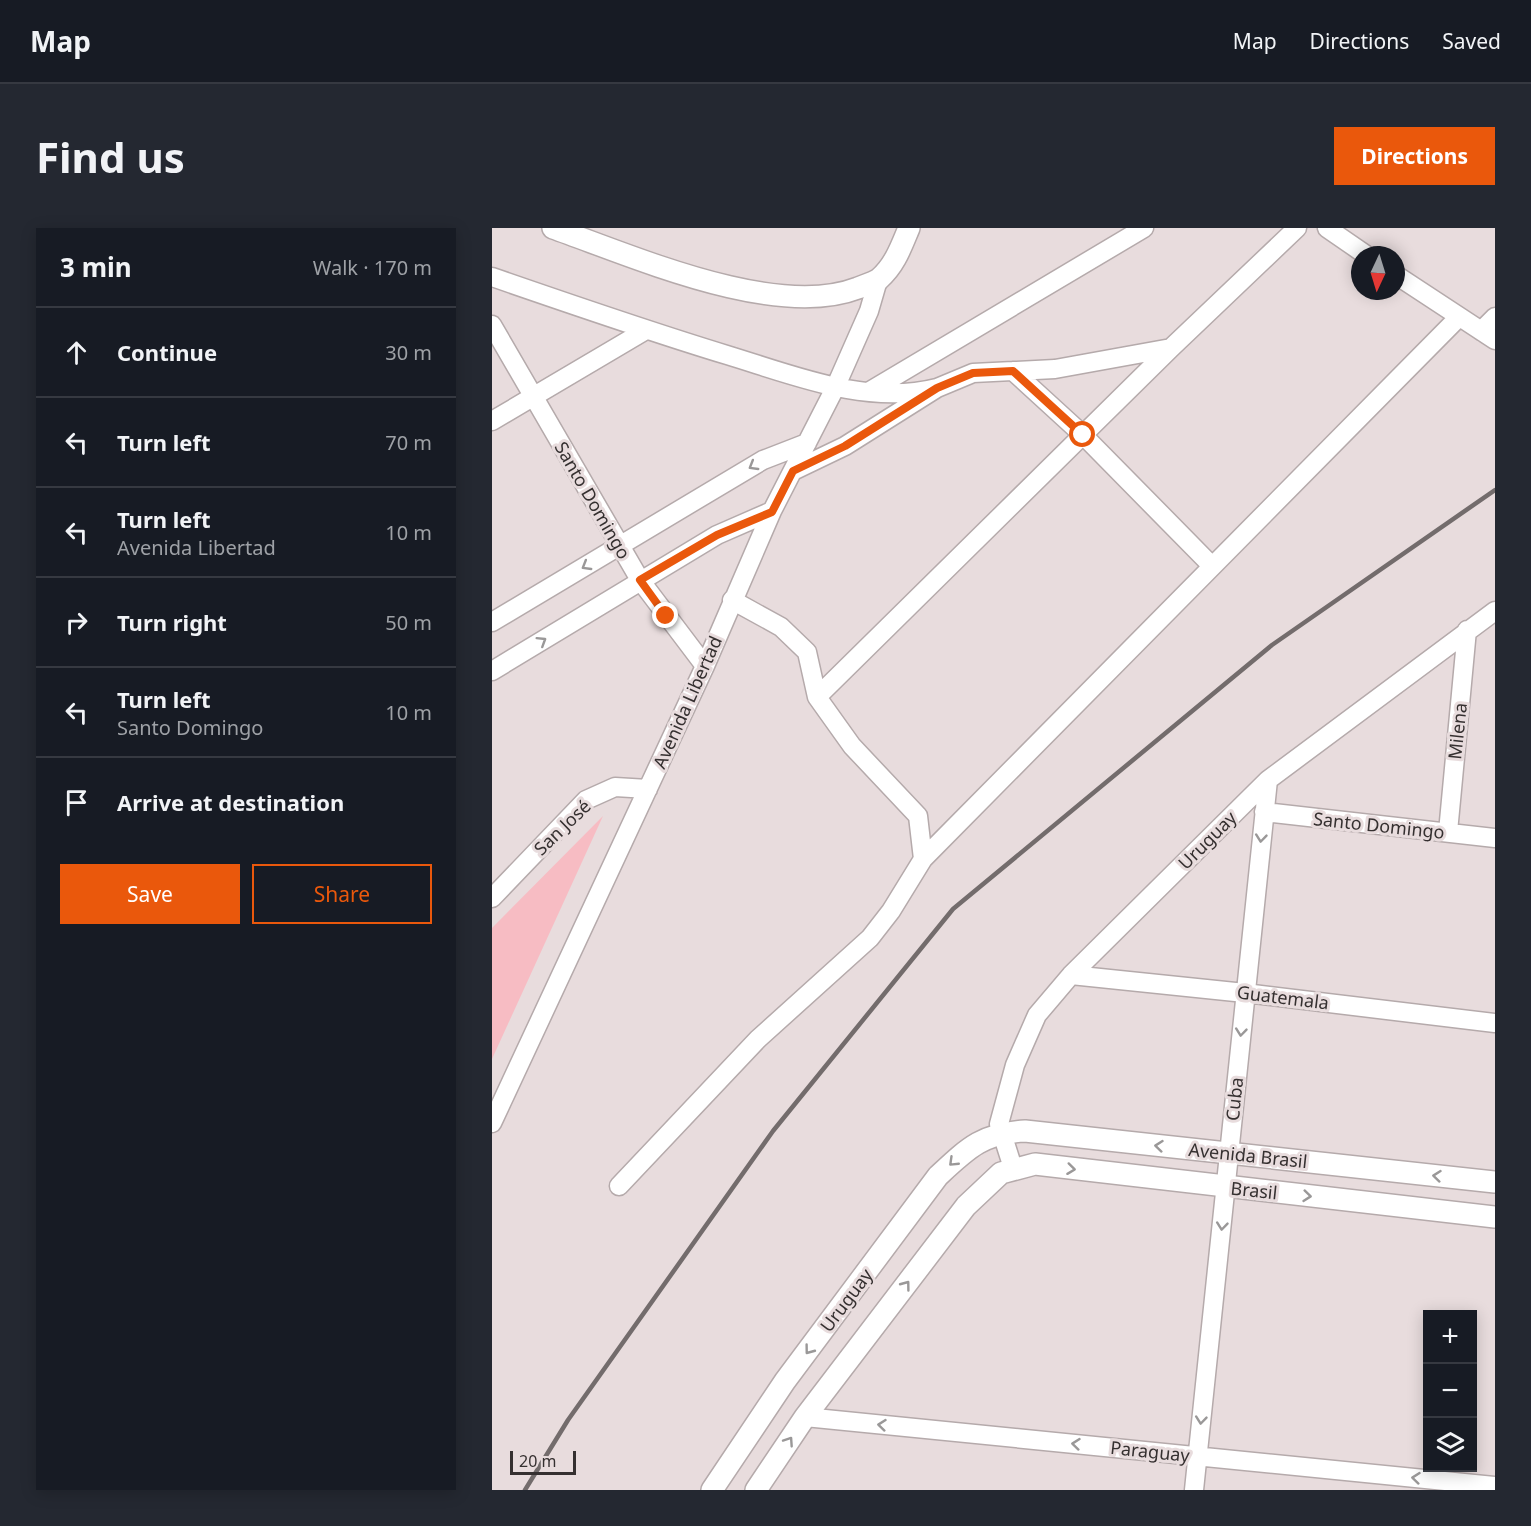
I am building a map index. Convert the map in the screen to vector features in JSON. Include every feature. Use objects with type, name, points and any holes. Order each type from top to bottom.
[{"type":"street","points":[[553,228],[730,287],[774,295],[817,296],[848,292],[878,280],[895,262],[909,228]]},
{"type":"street","points":[[870,391],[1144,228]]},
{"type":"street","points":[[817,697],[1171,348],[1298,228]]},
{"type":"street","points":[[1327,228],[1353,246]]},
{"type":"street","points":[[492,277],[646,330],[835,388],[920,393],[973,373],[1055,369],[1171,348]]},
{"type":"street","name":"Avenida Libertad","points":[[492,1123],[705,666],[772,512],[835,388],[869,311],[878,280]]},
{"type":"street","points":[[1405,281],[1488,336],[1495,317]]},
{"type":"street","points":[[619,1186],[758,1039],[870,938],[891,911],[923,859],[1211,565],[1458,318]]},
{"type":"street","name":"Santo Domingo","points":[[492,325],[640,580],[705,666]]},
{"type":"street","points":[[492,421],[646,330]]},
{"type":"street","points":[[1013,371],[1083,435],[1211,565]]},
{"type":"street","points":[[793,471],[845,446],[937,388]]},
{"type":"street","points":[[492,622],[763,460],[807,443]]},
{"type":"street","points":[[492,671],[717,535],[772,512]]},
{"type":"street","points":[[732,600],[781,627],[807,652],[817,697],[852,746],[918,816],[923,859]]},
{"type":"street","name":"Uruguay","points":[[1013,1168],[999,1124],[1015,1065],[1037,1016],[1071,975],[1268,780],[1495,611]]},
{"type":"street","name":"Milena","points":[[1448,832],[1467,630]]},
{"type":"street","name":"Cuba","points":[[1194,1490],[1268,780]]},
{"type":"street","name":"San José","points":[[492,898],[586,800],[615,787],[648,789]]},
{"type":"street","name":"Santo Domingo","points":[[1264,812],[1495,838]]},
{"type":"street","name":"Guatemala","points":[[1071,975],[1495,1023]]},
{"type":"street","name":"Avenida Brasil","points":[[1002,1132],[1025,1131],[1495,1182]]},
{"type":"street","name":"Uruguay","points":[[712,1490],[785,1381],[938,1176],[969,1147],[1002,1132]]},
{"type":"street","name":"Brasil","points":[[1013,1168],[1035,1164],[1495,1217]]},
{"type":"street","points":[[756,1490],[805,1417],[966,1206],[1000,1173],[1013,1168]]},
{"type":"street","name":"Paraguay","points":[[805,1417],[1495,1486]]},
{"type":"shaded area","points":[[603,816],[492,1059],[492,928]]},
{"type":"railway","points":[[525,1490],[568,1420],[773,1131],[953,909],[1272,645],[1495,490]]},
{"type":"route","points":[[666,616],[640,580],[717,535],[772,512],[793,471],[845,446],[937,388],[973,373],[1013,371],[1083,435]]}]
